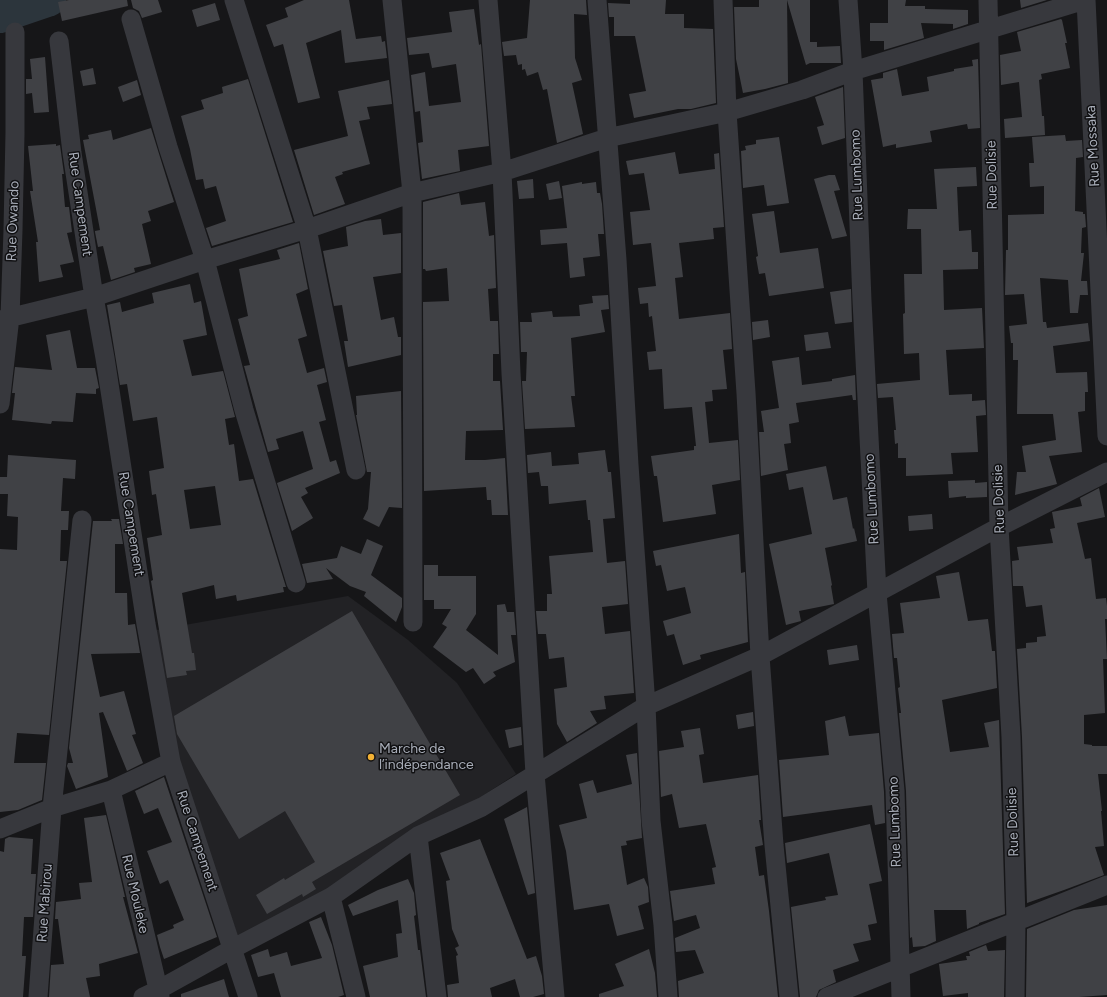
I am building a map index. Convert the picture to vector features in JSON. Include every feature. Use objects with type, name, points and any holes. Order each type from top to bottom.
[{"type":"street","points":[[234,0],[307,229],[356,470]]},
{"type":"street","points":[[392,0],[412,193],[413,622]]},
{"type":"street","points":[[488,0],[502,172],[511,373],[535,774],[555,997]]},
{"type":"street","points":[[597,0],[617,260],[628,457],[646,706],[651,821],[663,925],[668,997]]},
{"type":"street","points":[[723,0],[727,112],[746,393],[760,656],[774,845],[789,997]]},
{"type":"street","name":"Rue Lumbomo","points":[[848,0],[853,70],[862,301],[877,593],[895,791],[901,997]]},
{"type":"street","name":"Rue Dolisie","points":[[988,0],[999,527],[1010,737],[1016,921],[1016,997]]},
{"type":"street","points":[[5,319],[94,297],[205,260],[307,229],[412,193],[502,172],[607,138],[727,112],[802,90],[853,70],[1086,0]]},
{"type":"street","name":"Rue Mossaka","points":[[1086,0],[1107,436]]},
{"type":"street","points":[[130,19],[168,147],[205,260],[244,410],[296,583]]},
{"type":"street","name":"Rue Owando","points":[[0,404],[5,319],[13,230],[16,133],[15,32]]},
{"type":"street","name":"Rue Campement","points":[[59,41],[72,153],[94,297],[105,358],[146,624],[171,762],[248,997]]},
{"type":"street","points":[[154,995],[232,949],[331,897],[418,836],[482,807],[646,706],[760,656],[999,527],[1107,472]]},
{"type":"street","name":"Rue Mabirou","points":[[38,997],[52,808],[82,520]]},
{"type":"street","points":[[0,829],[52,808],[111,790],[171,762]]},
{"type":"street","name":"Rue Mouleke","points":[[111,790],[154,995]]},
{"type":"street","points":[[418,836],[437,997]]},
{"type":"street","points":[[827,997],[1107,885]]},
{"type":"street","points":[[331,897],[356,997]]},
{"type":"shaded area","points":[[348,596],[408,640],[457,683],[516,774],[333,888],[238,937],[179,760],[151,631]]},
{"type":"building","points":[[69,0],[127,0],[128,6],[62,21],[58,2]]},
{"type":"building","points":[[131,0],[158,0],[162,12],[142,18],[139,11],[133,8]]},
{"type":"building","points":[[304,0],[349,0],[356,39],[381,36],[382,42],[385,41],[387,58],[345,63],[341,30],[306,43],[320,98],[298,103],[283,44],[274,47],[266,25],[288,17],[285,8]]},
{"type":"building","points":[[530,0],[586,0],[587,15],[574,14],[575,58],[582,80],[572,83],[583,134],[557,143],[547,89],[543,90],[538,72],[527,76],[525,69],[522,70],[522,64],[518,65],[516,55],[504,56],[502,42],[527,38]]},
{"type":"building","points":[[630,0],[666,0],[665,14],[684,14],[684,28],[713,29],[716,103],[691,109],[678,109],[634,118],[629,94],[646,91],[635,36],[614,36],[614,17],[609,17],[608,3],[630,4]]},
{"type":"building","points":[[759,0],[787,0],[788,83],[743,93],[736,59],[734,7],[759,7]]},
{"type":"building","points":[[787,0],[810,0],[810,42],[817,42],[817,47],[840,46],[841,63],[810,63],[806,65]]},
{"type":"building","points":[[888,0],[906,0],[905,6],[925,6],[925,9],[968,10],[968,24],[953,29],[953,24],[921,23],[924,38],[884,50],[884,41],[870,41],[870,23],[888,23]]},
{"type":"building","points":[[1020,0],[1047,0],[1021,8]]},
{"type":"building","points":[[215,3],[220,20],[197,27],[192,10]]},
{"type":"building","points":[[474,9],[479,45],[481,44],[489,146],[458,150],[460,171],[422,179],[418,143],[423,142],[420,111],[415,112],[411,75],[425,72],[429,106],[461,102],[456,64],[432,68],[429,53],[409,55],[407,38],[452,32],[449,12]]},
{"type":"building","points":[[1061,19],[1067,43],[1065,43],[1070,68],[1041,74],[1042,79],[1039,80],[1045,135],[1005,138],[1004,119],[1022,117],[1019,82],[1001,85],[1000,55],[1021,51],[1017,32]]},
{"type":"building","points":[[45,57],[49,112],[34,113],[32,93],[26,94],[26,79],[32,79],[30,59]]},
{"type":"building","points":[[978,59],[980,128],[968,129],[967,124],[930,131],[932,142],[896,148],[896,144],[883,147],[871,80],[883,78],[883,73],[897,69],[902,96],[929,91],[927,77],[954,71],[954,69],[973,66],[972,60]]},
{"type":"building","points":[[93,68],[96,84],[83,86],[80,71]]},
{"type":"building","points":[[248,79],[293,222],[212,246],[206,228],[226,221],[216,186],[205,189],[203,179],[196,180],[190,149],[181,116],[204,109],[201,100],[223,93],[222,87]]},
{"type":"building","points":[[137,80],[141,95],[123,102],[118,87]]},
{"type":"building","points":[[389,80],[392,104],[367,107],[370,119],[359,121],[370,164],[342,172],[343,174],[335,177],[345,204],[314,215],[294,150],[348,136],[338,91]]},
{"type":"building","points":[[843,87],[845,138],[822,145],[817,127],[824,125],[815,97]]},
{"type":"building","points":[[151,128],[174,202],[148,211],[151,221],[142,224],[151,264],[134,268],[135,272],[111,280],[103,246],[98,247],[95,232],[100,230],[83,140],[89,139],[88,135],[111,130],[113,140]]},
{"type":"building","points":[[1065,135],[1066,141],[1082,140],[1083,157],[1076,158],[1075,211],[1083,212],[1083,214],[1085,214],[1086,227],[1082,228],[1081,253],[1084,253],[1081,281],[1087,281],[1088,295],[1080,295],[1078,313],[1070,313],[1068,280],[1040,278],[1043,322],[1046,322],[1047,328],[1088,323],[1090,341],[1053,346],[1056,373],[1087,372],[1088,392],[1085,392],[1085,411],[1078,412],[1082,452],[1049,456],[1057,484],[1015,495],[1017,472],[1026,472],[1022,446],[1056,440],[1053,414],[1017,414],[1018,360],[1013,360],[1013,343],[1011,343],[1009,326],[1027,324],[1024,294],[1005,295],[1006,250],[1008,250],[1008,215],[1044,214],[1044,186],[1030,187],[1029,163],[1034,163],[1032,137]]},
{"type":"building","points":[[779,137],[789,203],[767,206],[764,185],[743,188],[741,151],[746,150],[745,146],[756,144],[756,140]]},
{"type":"building","points":[[56,144],[56,146],[60,145],[64,174],[62,174],[65,207],[69,207],[72,232],[67,233],[74,262],[60,265],[63,277],[39,282],[36,242],[38,242],[30,191],[33,191],[28,146]]},
{"type":"building","points":[[675,152],[679,174],[715,169],[714,154],[719,153],[724,227],[713,228],[714,239],[679,243],[683,277],[675,278],[679,319],[730,313],[732,349],[723,350],[727,389],[712,390],[713,401],[705,402],[709,443],[738,440],[740,480],[712,485],[716,514],[663,522],[657,476],[654,476],[651,456],[694,450],[694,446],[696,446],[692,407],[664,409],[662,369],[649,370],[647,352],[656,351],[652,316],[649,317],[648,303],[640,304],[638,288],[656,286],[651,243],[633,245],[630,212],[650,210],[644,173],[629,175],[626,161]]},
{"type":"building","points":[[976,167],[977,186],[957,187],[959,231],[971,230],[972,252],[978,252],[978,269],[943,270],[944,310],[982,308],[984,348],[946,350],[949,395],[972,394],[972,401],[985,400],[986,415],[976,416],[978,452],[951,453],[953,474],[906,476],[906,458],[898,458],[898,443],[895,444],[894,430],[896,430],[893,397],[878,398],[877,384],[920,380],[919,353],[904,354],[904,274],[922,274],[921,229],[907,229],[908,209],[937,209],[934,169]]},
{"type":"building","points":[[835,175],[840,190],[834,191],[847,236],[832,239],[814,179]]},
{"type":"building","points":[[533,179],[534,198],[519,199],[517,181]]},
{"type":"building","points":[[559,181],[562,198],[549,200],[546,184]]},
{"type":"building","points":[[582,182],[582,184],[596,182],[597,193],[600,193],[602,204],[604,234],[598,234],[600,256],[583,258],[585,276],[570,278],[567,243],[541,245],[540,230],[567,228],[562,186]]},
{"type":"building","points":[[459,193],[461,205],[485,202],[489,236],[494,235],[496,288],[488,289],[490,321],[498,321],[499,354],[493,354],[493,381],[500,381],[503,430],[466,431],[465,460],[505,458],[508,515],[492,515],[491,500],[487,500],[486,487],[424,491],[423,302],[449,301],[447,268],[426,271],[423,269],[423,202]]},
{"type":"building","points":[[774,211],[780,253],[818,248],[824,288],[769,296],[765,273],[759,274],[752,214]]},
{"type":"building","points":[[381,219],[383,235],[401,233],[401,273],[373,277],[381,320],[394,317],[398,337],[401,337],[401,355],[348,367],[344,341],[348,341],[342,305],[334,306],[323,251],[348,246],[346,227],[365,221]]},
{"type":"building","points":[[299,243],[308,289],[296,294],[307,336],[298,339],[307,373],[324,368],[327,382],[317,385],[326,420],[319,422],[330,462],[336,460],[340,473],[305,488],[308,493],[301,497],[313,518],[292,531],[277,483],[313,469],[303,431],[276,439],[279,449],[268,452],[244,366],[250,365],[238,319],[248,316],[239,269],[280,259],[277,250]]},
{"type":"building","points":[[190,284],[194,303],[201,301],[207,335],[183,340],[192,376],[223,371],[235,417],[225,419],[229,445],[234,444],[239,481],[253,479],[286,587],[283,587],[284,592],[237,601],[236,595],[216,599],[214,585],[182,593],[196,670],[186,671],[187,675],[167,678],[151,581],[153,580],[147,538],[162,535],[156,494],[152,495],[149,471],[164,468],[157,417],[133,421],[127,384],[120,385],[107,305],[120,302],[122,312],[154,303],[152,293]],"holes":[[[215,486],[221,525],[190,529],[184,490]]]},
{"type":"building","points":[[851,289],[852,322],[835,324],[830,292]]},
{"type":"building","points":[[608,295],[609,309],[601,310],[605,332],[571,338],[575,396],[571,396],[575,427],[525,429],[522,381],[526,381],[527,352],[521,352],[520,322],[532,322],[531,313],[552,311],[553,317],[580,316],[579,305],[593,303],[592,296]]},
{"type":"building","points":[[768,320],[770,337],[753,340],[752,322]]},
{"type":"building","points":[[70,330],[77,368],[95,368],[99,388],[96,389],[96,394],[76,393],[73,422],[52,421],[51,424],[12,420],[15,393],[12,393],[15,367],[52,370],[46,335]]},
{"type":"building","points":[[828,332],[831,348],[806,351],[804,335]]},
{"type":"building","points":[[799,357],[802,385],[832,381],[832,379],[855,375],[856,400],[853,400],[852,395],[796,403],[799,422],[789,424],[791,443],[784,444],[788,470],[761,476],[759,432],[764,432],[761,411],[779,408],[772,361]]},
{"type":"building","points":[[401,391],[402,508],[389,507],[379,527],[363,519],[368,509],[371,472],[367,472],[356,415],[356,396]]},
{"type":"building","points":[[605,450],[608,472],[611,472],[615,518],[603,519],[607,563],[625,561],[628,604],[602,607],[605,634],[630,631],[634,693],[604,696],[606,709],[590,711],[597,723],[567,742],[557,724],[554,689],[567,687],[564,657],[549,659],[546,634],[538,634],[536,611],[547,611],[547,594],[552,594],[549,556],[593,552],[590,520],[588,520],[586,500],[549,504],[548,486],[541,486],[539,472],[528,473],[527,455],[551,452],[552,466],[579,464],[578,453]]},
{"type":"building","points":[[8,455],[76,460],[75,479],[63,478],[61,511],[69,511],[68,530],[61,530],[60,561],[67,561],[49,735],[17,733],[14,763],[46,763],[42,800],[18,810],[0,812],[0,549],[17,550],[18,517],[7,516],[8,494],[0,494],[0,477],[7,477]]},
{"type":"building","points":[[826,466],[833,500],[847,497],[853,529],[854,528],[857,541],[825,548],[834,604],[799,611],[801,621],[786,625],[769,544],[812,534],[803,487],[789,490],[786,474]]},
{"type":"building","points":[[975,480],[975,483],[987,482],[987,497],[966,498],[966,496],[949,498],[948,481]]},
{"type":"building","points":[[1099,488],[1105,517],[1077,523],[1085,559],[1091,558],[1096,599],[1106,598],[1107,606],[1107,619],[1105,619],[1107,659],[1103,659],[1105,713],[1084,715],[1084,744],[1092,746],[1107,746],[1107,774],[1098,774],[1104,846],[1095,847],[1104,875],[1027,903],[1022,737],[1017,649],[1026,648],[1026,643],[1037,642],[1037,637],[1046,636],[1042,605],[1026,607],[1023,586],[1013,586],[1012,561],[1019,560],[1017,547],[1053,543],[1050,529],[1055,528],[1052,512],[1082,506],[1080,498]]},
{"type":"building","points":[[932,514],[933,529],[909,531],[908,516]]},
{"type":"building","points":[[111,519],[119,519],[123,544],[115,544],[115,593],[127,593],[128,625],[135,624],[140,653],[91,654],[100,697],[124,691],[136,734],[132,735],[143,763],[127,771],[103,712],[99,713],[108,777],[76,789],[67,766],[68,763],[73,763],[69,748],[93,521],[112,521]]},
{"type":"building","points":[[739,534],[741,573],[745,572],[748,642],[700,655],[701,659],[683,665],[674,634],[667,636],[663,621],[691,613],[685,587],[667,591],[661,565],[656,566],[653,551]]},
{"type":"building","points":[[367,539],[383,546],[371,575],[402,598],[402,607],[396,622],[364,596],[366,592],[350,586],[326,568],[333,579],[307,583],[302,564],[337,558],[341,546],[361,554]]},
{"type":"building","points":[[424,565],[438,565],[438,576],[476,576],[476,614],[466,630],[498,655],[497,605],[505,604],[507,612],[514,612],[516,635],[511,635],[515,662],[493,672],[496,676],[484,684],[473,668],[466,672],[433,647],[447,627],[442,624],[451,609],[434,609],[434,600],[424,600]]},
{"type":"building","points":[[959,572],[968,621],[988,619],[992,651],[995,651],[997,688],[942,700],[950,752],[989,747],[984,723],[999,720],[1005,914],[967,929],[966,910],[934,910],[936,941],[925,946],[913,947],[912,937],[910,938],[906,791],[898,688],[900,687],[897,658],[894,658],[892,634],[904,633],[900,603],[940,598],[936,576]]},
{"type":"building","points":[[352,611],[460,795],[312,882],[316,889],[303,897],[302,894],[267,914],[256,895],[315,862],[285,811],[239,839],[177,734],[174,716]]},
{"type":"building","points":[[857,645],[859,660],[829,665],[827,650]]},
{"type":"building","points":[[753,712],[754,726],[738,729],[736,715]]},
{"type":"building","points":[[845,716],[849,736],[879,733],[885,823],[875,825],[872,805],[783,817],[779,760],[829,755],[825,721]]},
{"type":"building","points":[[521,727],[522,745],[509,748],[505,730]]},
{"type":"building","points":[[700,728],[704,754],[699,755],[703,783],[758,775],[761,820],[759,820],[763,845],[755,847],[759,876],[764,875],[778,997],[679,997],[678,981],[704,973],[695,950],[676,952],[675,938],[700,928],[696,915],[674,921],[670,891],[715,884],[712,868],[716,867],[706,824],[679,828],[672,794],[661,797],[659,751],[684,747],[681,731]]},
{"type":"building","points":[[637,753],[642,838],[626,841],[627,845],[621,846],[627,885],[644,878],[648,887],[649,902],[638,906],[644,929],[617,936],[609,904],[574,910],[566,851],[559,825],[587,818],[579,784],[593,780],[597,793],[632,784],[626,755]]},
{"type":"building","points":[[164,777],[217,937],[164,959],[157,935],[174,928],[173,925],[184,920],[168,880],[160,884],[147,851],[172,842],[158,808],[144,814],[135,791]]},
{"type":"building","points":[[527,807],[535,893],[528,895],[504,819]]},
{"type":"building","points":[[106,815],[125,897],[123,897],[138,953],[99,964],[100,976],[86,978],[90,997],[49,997],[51,965],[64,964],[58,919],[55,919],[56,902],[81,899],[79,883],[92,882],[84,818]]},
{"type":"building","points":[[870,824],[882,881],[869,884],[877,923],[868,925],[871,940],[853,944],[859,961],[833,970],[836,982],[819,990],[816,997],[800,997],[791,907],[826,900],[825,897],[838,895],[829,853],[787,863],[785,843]]},
{"type":"building","points":[[9,837],[33,839],[31,874],[36,874],[33,917],[24,917],[22,956],[26,956],[23,997],[0,997],[0,851],[4,852],[5,839]]},
{"type":"building","points":[[480,839],[527,959],[536,956],[542,976],[544,994],[533,997],[520,997],[515,979],[490,988],[492,997],[448,997],[447,985],[459,983],[456,956],[458,955],[455,948],[459,946],[452,929],[446,881],[450,880],[440,853]]},
{"type":"building","points":[[408,879],[414,893],[416,915],[414,916],[426,997],[370,997],[363,966],[398,957],[396,934],[402,933],[398,900],[353,916],[348,905],[378,890]]},
{"type":"building","points":[[1107,905],[1107,995],[1079,997],[1026,997],[1027,929],[1074,910]]},
{"type":"building","points":[[321,917],[332,945],[344,995],[338,997],[281,997],[274,973],[258,977],[251,955],[268,949],[270,957],[287,952],[291,966],[322,958],[309,922]]},
{"type":"building","points":[[986,945],[988,951],[1005,950],[1004,997],[968,997],[968,993],[943,996],[939,964],[967,960],[966,956],[970,956],[969,952]]},
{"type":"building","points":[[649,949],[655,973],[657,997],[599,997],[599,994],[624,986],[615,964]]},
{"type":"building","points":[[224,979],[229,997],[181,997],[181,994]]},
{"type":"waterway","points":[[0,17],[50,0]]},
{"type":"place","name":"Marche de l’indépendance","points":[[371,757]]}]
